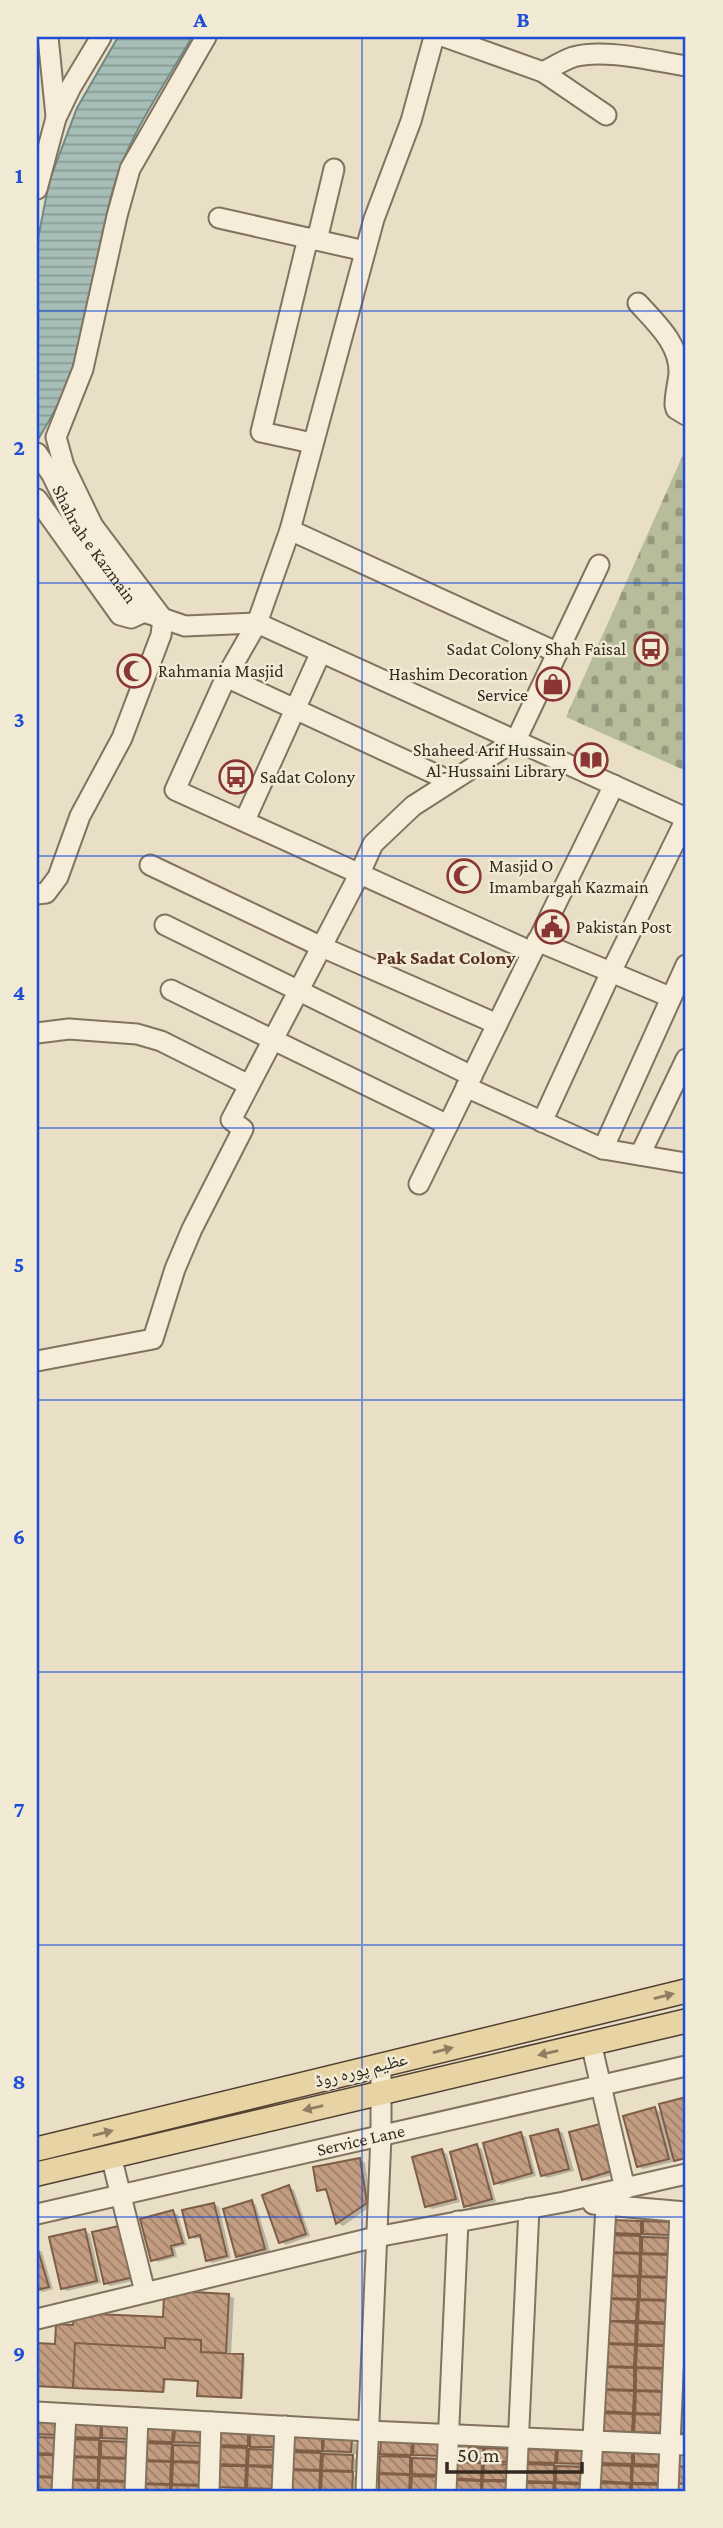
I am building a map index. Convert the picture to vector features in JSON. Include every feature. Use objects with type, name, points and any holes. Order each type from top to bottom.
[{"type":"main road","name":"عظیم پورہ روڈ","points":[[37,2149],[686,1991]]},
{"type":"main road","name":"عظیم پورہ روڈ","points":[[37,2174],[686,2021]]},
{"type":"street","points":[[48,37],[56,118]]},
{"type":"street","points":[[37,189],[56,118],[100,37]]},
{"type":"street","points":[[37,894],[46,893],[58,877],[80,816],[122,738],[161,635],[163,619],[93,526],[64,466],[56,438],[83,369],[130,169],[205,37]]},
{"type":"street","points":[[434,37],[411,121],[374,219],[290,530],[257,623],[226,677],[175,790],[245,820],[359,875],[670,997]]},
{"type":"street","points":[[445,37],[543,72],[606,115]]},
{"type":"street","points":[[543,72],[570,58],[603,54],[686,66]]},
{"type":"street","points":[[312,443],[261,432],[312,239],[334,169]]},
{"type":"street","points":[[219,218],[365,251]]},
{"type":"street","points":[[638,303],[665,333],[677,354],[679,371],[675,405],[676,409],[686,415]]},
{"type":"street","name":"Shahrah e Kazmain","points":[[37,453],[52,475],[77,526],[144,612],[185,626],[257,623],[686,819]]},
{"type":"street","points":[[37,499],[120,615],[131,618],[144,612]]},
{"type":"street","points":[[290,530],[556,652]]},
{"type":"street","points":[[37,1361],[153,1339],[175,1269],[192,1229],[243,1129],[231,1119],[373,844],[413,806],[516,740],[599,565]]},
{"type":"street","points":[[245,820],[321,652]]},
{"type":"street","points":[[226,677],[450,781]]},
{"type":"street","points":[[419,1184],[614,785]]},
{"type":"street","points":[[542,1122],[686,819]]},
{"type":"street","points":[[150,865],[321,947],[497,1024]]},
{"type":"street","points":[[165,925],[298,992],[542,1122],[603,1149],[686,1163]]},
{"type":"street","points":[[603,1149],[686,965]]},
{"type":"street","points":[[171,990],[448,1125]]},
{"type":"street","points":[[37,1033],[69,1029],[137,1034],[161,1041],[249,1085]]},
{"type":"street","points":[[640,1155],[686,1059]]},
{"type":"street","points":[[591,2043],[625,2189]]},
{"type":"street","points":[[366,2491],[381,2136],[381,2065]]},
{"type":"street","name":"Service Lane","points":[[37,2214],[686,2066]]},
{"type":"street","points":[[111,2157],[145,2292]]},
{"type":"street","points":[[37,2319],[376,2237],[564,2202],[686,2174]]},
{"type":"street","points":[[564,2202],[683,2212],[678,2445],[668,2491]]},
{"type":"street","points":[[590,2491],[606,2206]]},
{"type":"street","points":[[516,2491],[530,2208]]},
{"type":"street","points":[[446,2491],[458,2221]]},
{"type":"street","points":[[37,2412],[678,2445]]},
{"type":"street","points":[[62,2491],[66,2414]]},
{"type":"street","points":[[135,2491],[138,2418]]},
{"type":"street","points":[[209,2491],[211,2422]]},
{"type":"street","points":[[282,2491],[285,2426]]},
{"type":"green space","points":[[686,448],[686,771],[566,717]]},
{"type":"water","points":[[118,37],[192,37],[147,113],[118,173],[74,365],[58,404],[37,441],[37,244],[49,182],[77,108]]},
{"type":"building","points":[[686,2097],[686,2158],[674,2161],[659,2104]]},
{"type":"building","points":[[655,2107],[669,2159],[637,2167],[623,2116]]},
{"type":"building","points":[[600,2124],[612,2171],[582,2180],[569,2132]]},
{"type":"building","points":[[558,2129],[569,2169],[541,2176],[530,2136]]},
{"type":"building","points":[[521,2132],[532,2173],[494,2184],[483,2143]]},
{"type":"building","points":[[477,2144],[492,2199],[464,2207],[450,2152]]},
{"type":"building","points":[[442,2149],[456,2199],[425,2207],[412,2157]]},
{"type":"building","points":[[360,2158],[367,2203],[336,2224],[326,2189],[317,2191],[313,2167]]},
{"type":"building","points":[[289,2185],[306,2234],[279,2243],[262,2195]]},
{"type":"building","points":[[252,2200],[265,2249],[236,2257],[223,2209]]},
{"type":"building","points":[[214,2203],[227,2256],[206,2261],[200,2235],[189,2238],[182,2210]]},
{"type":"building","points":[[173,2210],[183,2243],[171,2246],[173,2255],[151,2261],[140,2219]]},
{"type":"building","points":[[611,2220],[641,2221],[641,2234],[610,2233]]},
{"type":"building","points":[[643,2221],[672,2222],[671,2235],[643,2234]]},
{"type":"building","points":[[123,2225],[134,2277],[104,2284],[92,2232]]},
{"type":"building","points":[[85,2229],[97,2281],[61,2289],[49,2237]]},
{"type":"building","points":[[609,2235],[640,2236],[640,2253],[609,2252]]},
{"type":"building","points":[[642,2237],[673,2238],[672,2254],[642,2253]]},
{"type":"building","points":[[37,2247],[49,2287],[37,2290]]},
{"type":"building","points":[[609,2253],[640,2254],[639,2276],[608,2275]]},
{"type":"building","points":[[641,2254],[672,2255],[672,2277],[641,2276]]},
{"type":"building","points":[[609,2276],[638,2277],[638,2299],[608,2298]]},
{"type":"building","points":[[640,2277],[671,2278],[670,2300],[640,2299]]},
{"type":"building","points":[[175,2291],[229,2294],[226,2353],[201,2352],[201,2340],[165,2338],[165,2348],[75,2343],[73,2388],[37,2386],[37,2343],[55,2344],[56,2324],[73,2325],[74,2313],[163,2317],[164,2295],[175,2296]]},
{"type":"building","points":[[608,2299],[637,2300],[636,2321],[607,2321]]},
{"type":"building","points":[[639,2300],[670,2301],[669,2323],[638,2321]]},
{"type":"building","points":[[607,2321],[636,2323],[635,2344],[606,2343]]},
{"type":"building","points":[[638,2323],[668,2324],[668,2345],[637,2344]]},
{"type":"building","points":[[165,2338],[201,2340],[201,2352],[243,2354],[241,2398],[197,2396],[198,2381],[164,2379],[163,2392],[73,2388],[75,2343],[165,2348]]},
{"type":"building","points":[[605,2344],[635,2345],[634,2367],[604,2366]]},
{"type":"building","points":[[637,2346],[667,2346],[666,2368],[636,2367]]},
{"type":"building","points":[[604,2367],[634,2368],[634,2390],[603,2389]]},
{"type":"building","points":[[636,2368],[666,2369],[665,2391],[636,2390]]},
{"type":"building","points":[[679,2368],[686,2369],[686,2391],[678,2390]]},
{"type":"building","points":[[603,2390],[634,2391],[633,2413],[603,2411]]},
{"type":"building","points":[[636,2391],[665,2392],[664,2414],[635,2413]]},
{"type":"building","points":[[678,2391],[686,2392],[686,2413],[678,2413]]},
{"type":"building","points":[[603,2413],[633,2414],[632,2432],[602,2431]]},
{"type":"building","points":[[635,2414],[664,2415],[664,2433],[634,2432]]},
{"type":"building","points":[[678,2414],[686,2415],[686,2433],[677,2433]]},
{"type":"building","points":[[37,2421],[57,2422],[57,2435],[37,2434]]},
{"type":"building","points":[[70,2424],[101,2425],[100,2438],[69,2437]]},
{"type":"building","points":[[102,2425],[130,2426],[130,2439],[102,2438]]},
{"type":"building","points":[[142,2428],[173,2429],[172,2442],[142,2441]]},
{"type":"building","points":[[175,2429],[203,2430],[202,2443],[174,2442]]},
{"type":"building","points":[[217,2432],[248,2433],[248,2446],[217,2445]]},
{"type":"building","points":[[250,2433],[278,2434],[278,2447],[250,2447]]},
{"type":"building","points":[[37,2437],[58,2438],[58,2454],[37,2453]]},
{"type":"building","points":[[291,2437],[322,2438],[322,2451],[291,2450]]},
{"type":"building","points":[[324,2438],[352,2439],[351,2452],[323,2451]]},
{"type":"building","points":[[68,2439],[99,2440],[99,2457],[68,2456]]},
{"type":"building","points":[[101,2441],[131,2442],[131,2458],[101,2457]]},
{"type":"building","points":[[381,2441],[412,2442],[411,2455],[380,2454]]},
{"type":"building","points":[[414,2442],[442,2443],[441,2456],[413,2455]]},
{"type":"building","points":[[141,2443],[172,2444],[171,2461],[140,2460]]},
{"type":"building","points":[[173,2445],[204,2446],[203,2462],[173,2461]]},
{"type":"building","points":[[216,2447],[247,2448],[246,2465],[216,2464]]},
{"type":"building","points":[[452,2447],[483,2448],[483,2461],[452,2460]]},
{"type":"building","points":[[485,2448],[513,2449],[512,2462],[484,2461]]},
{"type":"building","points":[[249,2449],[279,2450],[278,2466],[248,2465]]},
{"type":"building","points":[[525,2449],[556,2450],[555,2463],[524,2462]]},
{"type":"building","points":[[558,2450],[586,2451],[585,2464],[557,2463]]},
{"type":"building","points":[[602,2450],[632,2450],[632,2464],[601,2463]]},
{"type":"building","points":[[634,2451],[662,2452],[662,2465],[634,2464]]},
{"type":"building","points":[[290,2452],[321,2453],[320,2470],[289,2469]]},
{"type":"building","points":[[323,2454],[353,2455],[352,2471],[322,2470]]},
{"type":"building","points":[[37,2455],[58,2455],[57,2477],[37,2476]]},
{"type":"building","points":[[380,2456],[410,2457],[410,2474],[379,2473]]},
{"type":"building","points":[[68,2457],[98,2458],[98,2480],[67,2479]]},
{"type":"building","points":[[100,2458],[131,2459],[131,2481],[99,2480]]},
{"type":"building","points":[[412,2458],[443,2459],[442,2475],[412,2474]]},
{"type":"building","points":[[140,2461],[171,2462],[170,2484],[140,2483]]},
{"type":"building","points":[[173,2462],[204,2463],[203,2485],[172,2484]]},
{"type":"building","points":[[451,2462],[482,2463],[481,2480],[450,2478]]},
{"type":"building","points":[[484,2463],[514,2465],[513,2480],[483,2480]]},
{"type":"building","points":[[524,2464],[554,2465],[554,2482],[523,2481]]},
{"type":"building","points":[[600,2465],[631,2466],[631,2483],[600,2481]]},
{"type":"building","points":[[216,2466],[246,2466],[245,2488],[215,2487]]},
{"type":"building","points":[[248,2466],[279,2468],[278,2489],[247,2488]]},
{"type":"building","points":[[556,2466],[587,2467],[586,2483],[556,2482]]},
{"type":"building","points":[[633,2466],[663,2467],[663,2483],[632,2483]]},
{"type":"building","points":[[673,2466],[686,2467],[686,2484],[673,2483]]},
{"type":"building","points":[[290,2470],[320,2471],[319,2491],[289,2491]]},
{"type":"building","points":[[322,2471],[353,2472],[352,2491],[321,2491]]},
{"type":"building","points":[[379,2474],[410,2475],[409,2491],[379,2491]]},
{"type":"building","points":[[412,2476],[442,2477],[442,2491],[411,2491]]},
{"type":"building","points":[[37,2477],[57,2478],[56,2491],[37,2491]]},
{"type":"building","points":[[68,2480],[98,2481],[97,2491],[67,2491]]},
{"type":"building","points":[[451,2480],[481,2481],[481,2491],[450,2491]]},
{"type":"building","points":[[99,2481],[130,2482],[129,2491],[99,2491]]},
{"type":"building","points":[[483,2481],[514,2482],[513,2491],[482,2491]]},
{"type":"building","points":[[523,2483],[554,2483],[553,2491],[523,2491]]},
{"type":"building","points":[[555,2483],[586,2485],[586,2491],[555,2491]]},
{"type":"building","points":[[600,2483],[630,2484],[630,2491],[600,2491]]},
{"type":"building","points":[[140,2484],[170,2485],[170,2491],[140,2491]]},
{"type":"building","points":[[632,2484],[663,2485],[663,2491],[632,2491]]},
{"type":"building","points":[[172,2485],[202,2486],[202,2491],[171,2491]]},
{"type":"place","name":"Sadat Colony Shah Faisal","points":[[651,649]]},
{"type":"place","name":"Rahmania Masjid","points":[[134,671]]},
{"type":"place","name":"Hashim Decoration Service","points":[[553,684]]},
{"type":"place","name":"Shaheed Arif Hussain Al-Hussaini Library","points":[[591,760]]},
{"type":"place","name":"Sadat Colony","points":[[236,777]]},
{"type":"place","name":"Masjid O Imambargah Kazmain","points":[[464,876]]},
{"type":"place","name":"Pakistan Post","points":[[552,927]]},
{"type":"district","name":"Pak Sadat Colony","points":[[446,957]]}]
